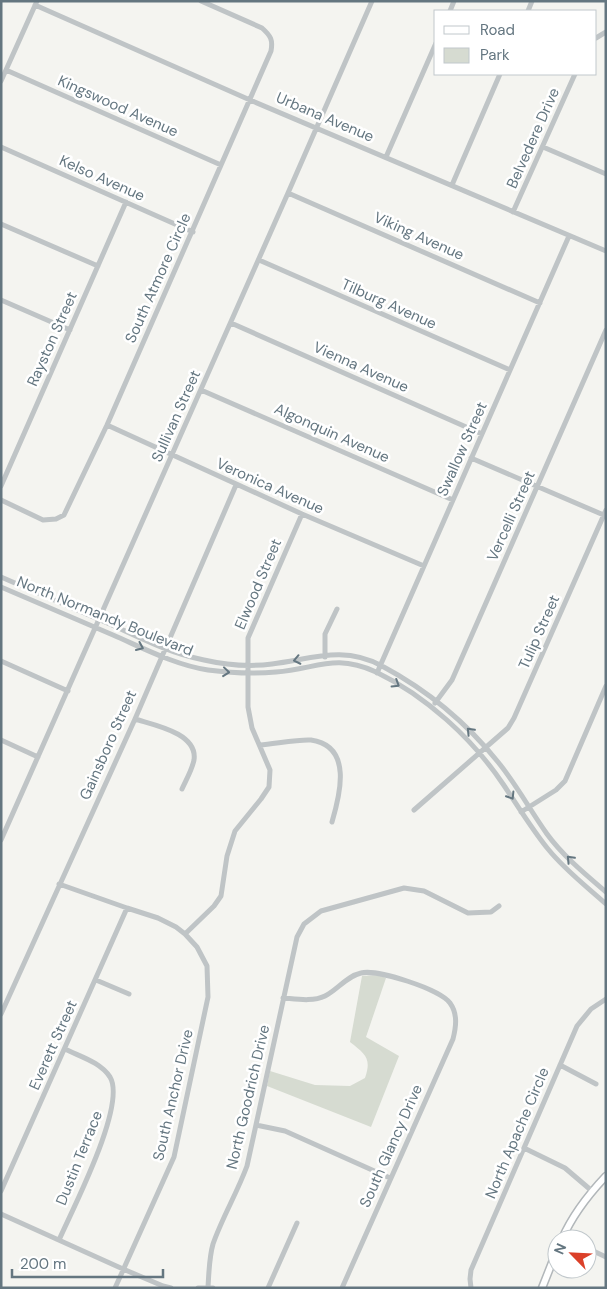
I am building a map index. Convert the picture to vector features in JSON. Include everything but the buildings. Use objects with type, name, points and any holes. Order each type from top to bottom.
[{"type":"main road","points":[[567,1229],[592,1191],[606,1176]]},
{"type":"main road","points":[[542,1288],[547,1275]]},
{"type":"street","name":"South Atmore Circle","points":[[1,500],[43,520],[56,519],[64,515],[107,425],[271,51],[272,41],[270,35],[262,28],[201,1]]},
{"type":"street","name":"Sullivan Street","points":[[1,840],[3,830],[68,691],[372,1]]},
{"type":"street","name":"Urbana Avenue","points":[[36,3],[250,100],[606,252]]},
{"type":"street","points":[[1,81],[36,3]]},
{"type":"street","points":[[386,157],[434,48]]},
{"type":"street","name":"Kingswood Avenue","points":[[6,70],[221,165]]},
{"type":"street","points":[[452,185],[500,75]]},
{"type":"street","name":"Belvedere Drive","points":[[513,212],[575,75]]},
{"type":"street","name":"Kelso Avenue","points":[[1,147],[193,232]]},
{"type":"street","points":[[543,147],[606,174]]},
{"type":"street","name":"Viking Avenue","points":[[288,193],[540,303]]},
{"type":"street","name":"Rayston Street","points":[[1,486],[126,202]]},
{"type":"street","points":[[1,224],[98,266]]},
{"type":"street","name":"Swallow Street","points":[[377,673],[569,236]]},
{"type":"street","name":"Tilburg Avenue","points":[[258,260],[510,370]]},
{"type":"street","points":[[1,300],[70,330]]},
{"type":"street","name":"Vienna Avenue","points":[[230,323],[482,434]]},
{"type":"street","name":"Vercelli Street","points":[[432,707],[452,680],[606,330]]},
{"type":"street","name":"Algonquin Avenue","points":[[201,390],[453,500]]},
{"type":"street","name":"Veronica Avenue","points":[[107,425],[302,514],[424,566]]},
{"type":"street","points":[[471,458],[605,513]]},
{"type":"street","name":"Gainsboro Street","points":[[1,1014],[135,719],[236,484]]},
{"type":"street","name":"Tulip Street","points":[[414,810],[508,728],[605,513]]},
{"type":"street","name":"Elwood Street","points":[[185,934],[214,906],[221,896],[227,856],[235,831],[269,787],[270,770],[252,728],[248,707],[248,638],[302,514]]},
{"type":"street","name":"North Normandy Boulevard","points":[[1,577],[164,648],[202,660],[248,665],[280,663],[325,655],[350,655],[380,665],[410,682],[436,701],[468,729],[505,772],[558,847],[581,871],[606,892]]},
{"type":"street","name":"North Normandy Boulevard","points":[[1,587],[161,656],[205,669],[248,674],[278,672],[335,662],[351,664],[377,673],[432,707],[459,732],[479,753],[502,783],[538,837],[560,862],[606,904]]},
{"type":"street","points":[[326,663],[325,634],[337,609]]},
{"type":"street","points":[[1,662],[68,691]]},
{"type":"street","points":[[521,812],[556,790],[565,781],[606,686]]},
{"type":"street","points":[[135,719],[176,733],[186,739],[191,745],[194,758],[182,789]]},
{"type":"street","points":[[1,740],[38,756]]},
{"type":"street","points":[[260,745],[311,740],[327,746],[337,759],[342,772],[339,797],[332,822]]},
{"type":"street","name":"South Anchor Drive","points":[[59,884],[158,918],[176,927],[185,934],[201,954],[207,966],[208,997],[174,1157],[115,1288]]},
{"type":"street","name":"North Goodrich Drive","points":[[211,1287],[213,1244],[247,1166],[297,937],[304,924],[320,911],[404,888],[424,891],[468,913],[491,912],[499,906]]},
{"type":"street","name":"Everett Street","points":[[1,1191],[127,908]]},
{"type":"street","name":"South Glancy Drive","points":[[283,998],[313,999],[324,996],[360,973],[378,972],[440,993],[449,1002],[455,1013],[456,1027],[453,1040],[342,1288]]},
{"type":"street","points":[[96,980],[128,994]]},
{"type":"street","name":"North Apache Circle","points":[[471,1288],[471,1270],[577,1026],[591,1009],[606,999]]},
{"type":"street","name":"Dustin Terrace","points":[[59,1240],[106,1130],[114,1094],[111,1079],[99,1065],[65,1049]]},
{"type":"street","points":[[560,1065],[596,1084]]},
{"type":"street","points":[[256,1125],[285,1131],[390,1178]]},
{"type":"street","points":[[524,1148],[565,1168],[592,1191]]},
{"type":"street","points":[[1,1214],[123,1269],[171,1288]]},
{"type":"street","points":[[268,1288],[297,1223]]},
{"type":"street","points":[[198,1288],[211,1287]]},
{"type":"green space","points":[[378,975],[386,978],[366,1037],[399,1056],[371,1127],[267,1086],[270,1071],[315,1085],[350,1086],[365,1078],[368,1066],[366,1057],[350,1042],[362,976]]}]
